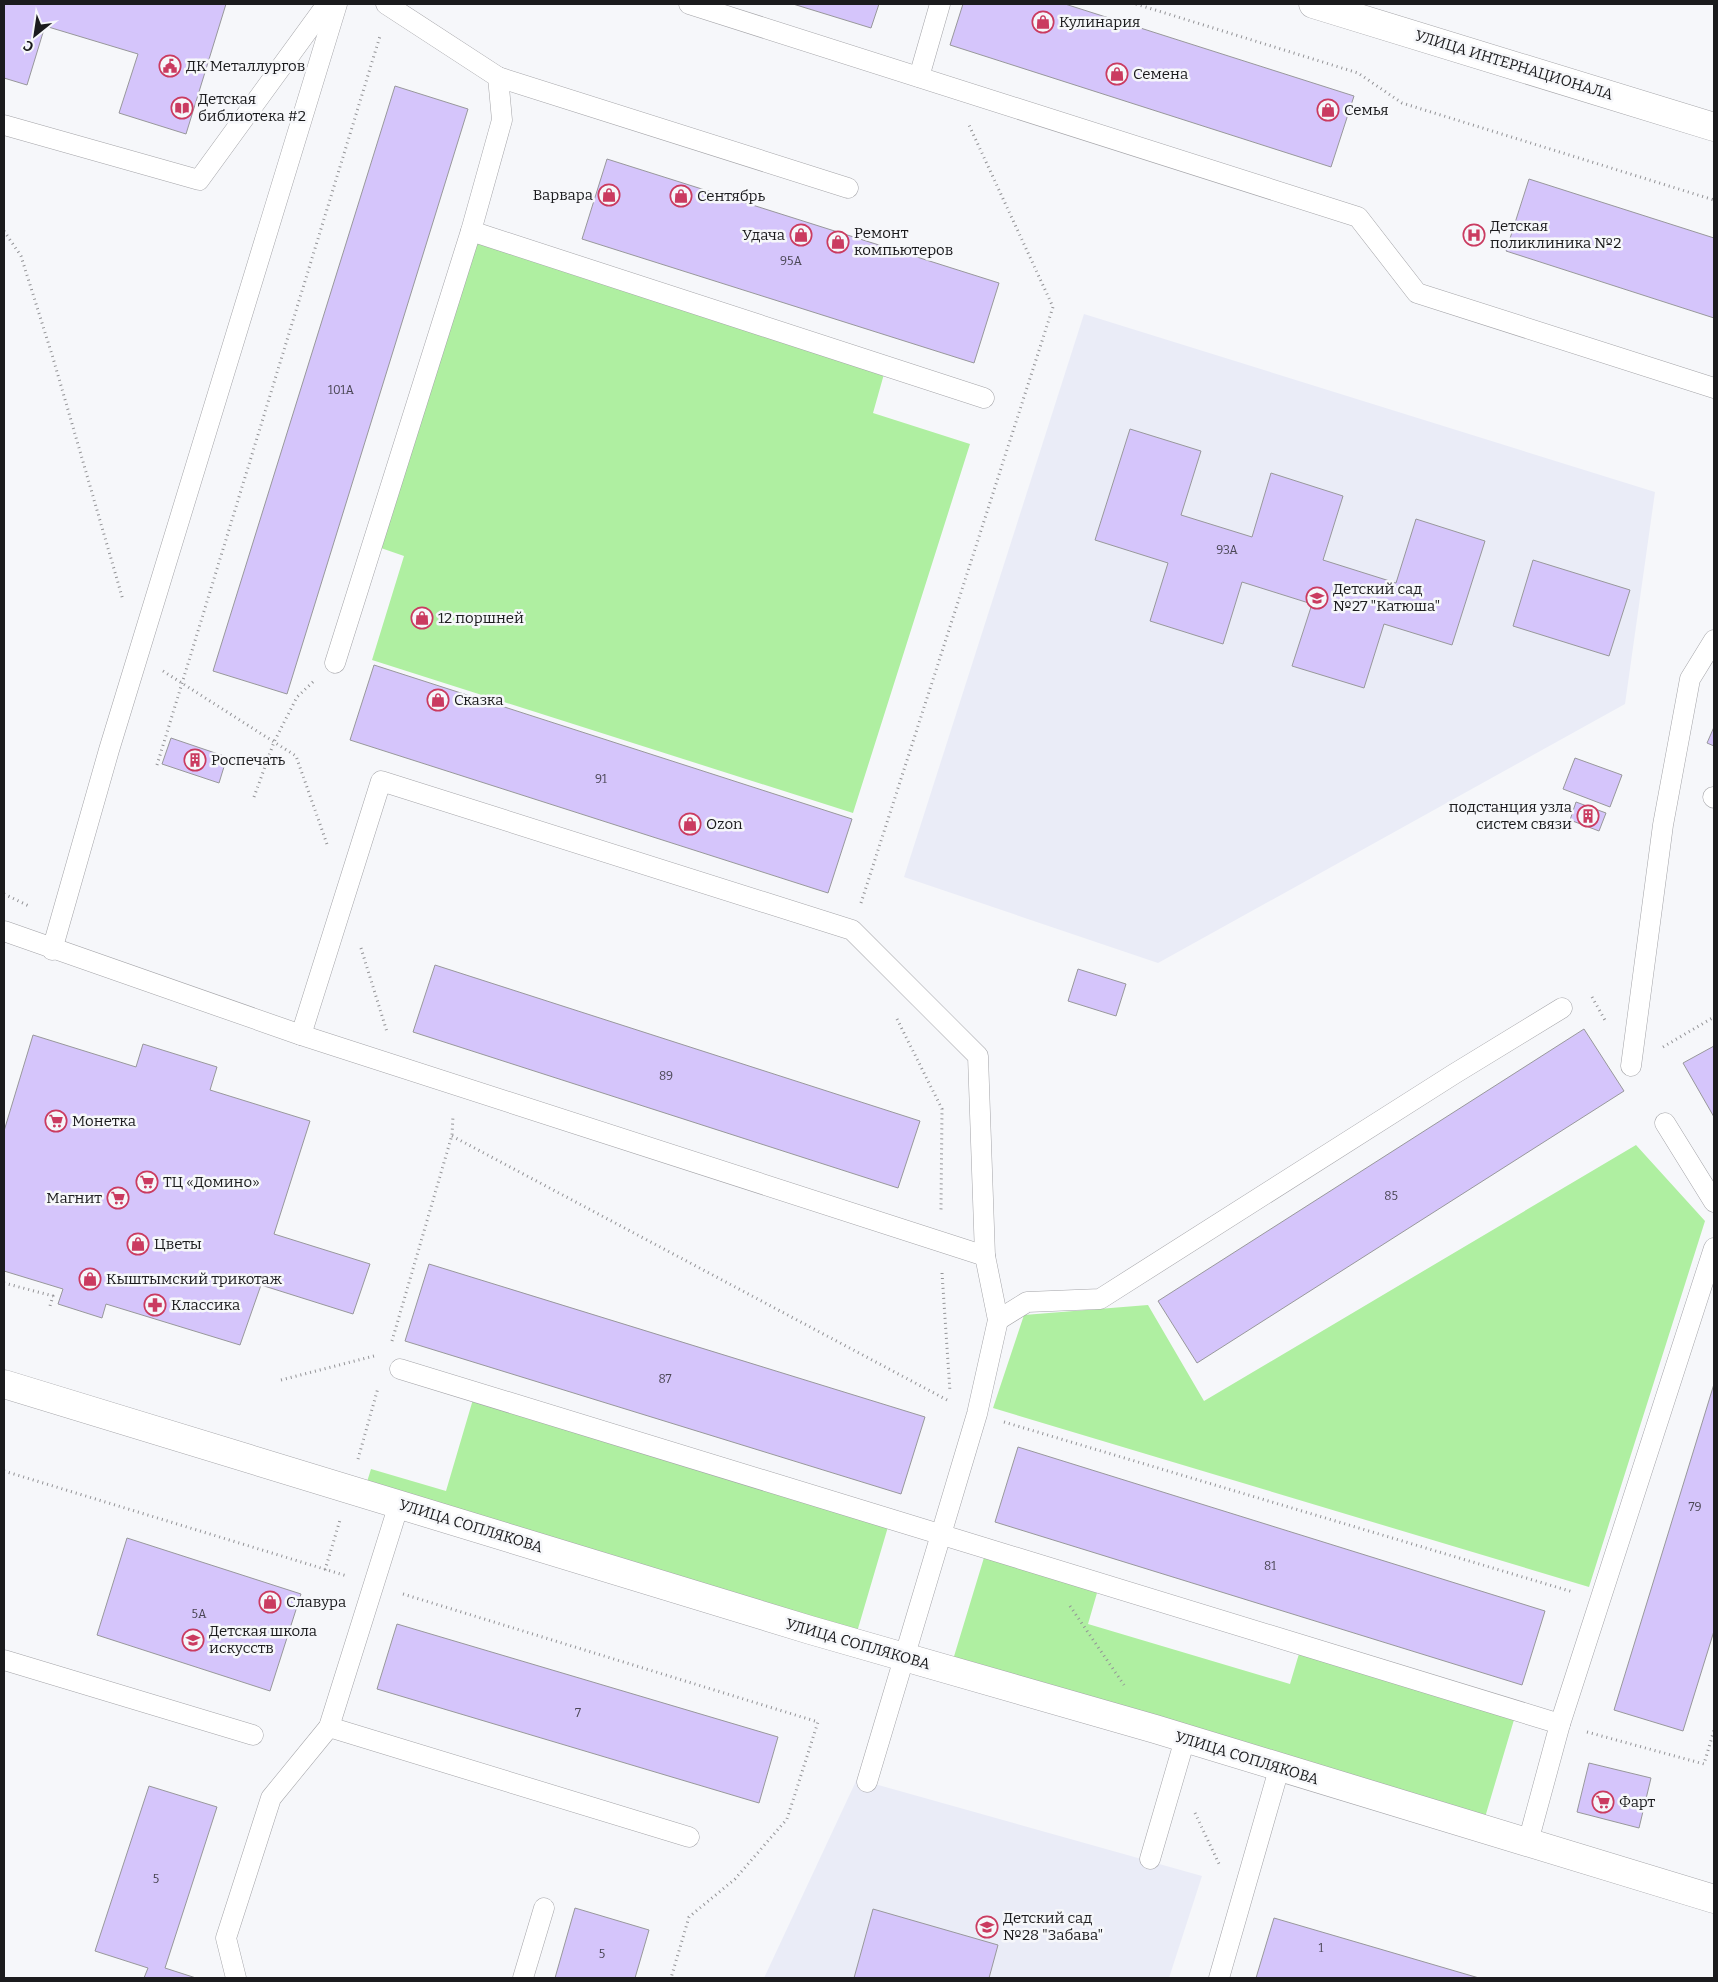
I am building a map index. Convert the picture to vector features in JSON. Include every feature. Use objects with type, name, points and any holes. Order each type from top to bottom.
[{"type":"street","name":"УЛИЦА ИНТЕРНАЦИОНАЛА","points":[[1313,4],[1714,127]]},
{"type":"street","name":"УЛИЦА СОПЛЯКОВА","points":[[4,1384],[905,1658],[1185,1739],[1279,1769],[1714,1899]]},
{"type":"lane","points":[[4,125],[199,180],[327,4]]},
{"type":"lane","points":[[52,950],[138,655],[337,4]]},
{"type":"lane","points":[[689,4],[1358,217],[1418,293],[1714,388]]},
{"type":"lane","points":[[919,77],[940,4]]},
{"type":"lane","points":[[388,5],[498,77],[848,188]]},
{"type":"lane","points":[[335,663],[471,231],[502,120],[498,77]]},
{"type":"lane","points":[[471,231],[984,398]]},
{"type":"lane","points":[[1632,1066],[1663,825],[1690,679],[1714,640]]},
{"type":"lane","points":[[301,1035],[381,781],[852,930],[978,1056],[985,1256],[998,1320],[977,1414],[867,1782]]},
{"type":"lane","points":[[4,931],[52,950],[301,1035],[985,1256]]},
{"type":"lane","points":[[998,1320],[1027,1302],[1100,1299],[1454,1074],[1562,1008]]},
{"type":"lane","points":[[1665,1123],[1714,1202]]},
{"type":"lane","points":[[1528,1842],[1560,1724],[1714,1248]]},
{"type":"lane","points":[[400,1369],[1560,1724]]},
{"type":"lane","points":[[236,1978],[226,1938],[271,1798],[329,1727],[398,1504]]},
{"type":"lane","points":[[4,1660],[253,1735]]},
{"type":"lane","points":[[329,1727],[688,1837]]},
{"type":"lane","points":[[1150,1860],[1185,1739]]},
{"type":"lane","points":[[1218,1978],[1279,1769]]},
{"type":"lane","points":[[523,1978],[544,1908]]},
{"type":"path","points":[[1136,4],[1358,73],[1402,102],[1714,200]]},
{"type":"path","points":[[157,765],[388,5]]},
{"type":"path","points":[[852,930],[1053,307],[952,88]]},
{"type":"path","points":[[4,231],[21,256],[54,358],[125,607]]},
{"type":"path","points":[[138,655],[296,756],[329,850]]},
{"type":"path","points":[[254,797],[274,742],[297,697],[335,663]]},
{"type":"path","points":[[346,897],[388,1037]]},
{"type":"path","points":[[1562,1008],[1589,993],[1632,1066]]},
{"type":"path","points":[[456,1085],[452,1135],[951,1402],[940,1242],[942,1109],[895,1015]]},
{"type":"path","points":[[4,1283],[53,1296],[50,1306]]},
{"type":"path","points":[[281,1380],[380,1354]]},
{"type":"path","points":[[977,1414],[1600,1600]]},
{"type":"path","points":[[671,1978],[689,1917],[735,1879],[787,1819],[818,1722],[797,1715]]},
{"type":"path","points":[[1560,1724],[1704,1764],[1714,1730]]},
{"type":"shaded area","name":"Детский сад №27 \"Катюша\"","points":[[1084,314],[1655,492],[1625,704],[1158,963],[904,877]]},
{"type":"shaded area","name":"Детский сад №28 \"Забава\"","points":[[857,1779],[1202,1876],[1169,1978],[764,1978]]},
{"type":"green space","points":[[475,242],[884,374],[873,413],[970,444],[853,813],[372,660],[404,556],[378,547]]},
{"type":"green space","points":[[1636,1145],[1705,1221],[1589,1587],[993,1408],[1024,1315],[1148,1305],[1204,1401]]},
{"type":"green space","points":[[474,1396],[890,1520],[857,1632],[366,1485],[371,1469],[446,1491]]},
{"type":"green space","points":[[986,1551],[1099,1586],[1088,1624],[1290,1684],[1301,1647],[1516,1713],[1483,1824],[952,1663]]},
{"type":"building","name":"ДК Металлургов","points":[[4,4],[226,4],[186,134],[119,113],[138,54],[45,26],[27,85],[4,78]]},
{"type":"building","points":[[793,4],[879,4],[871,28]]},
{"type":"building","points":[[963,4],[1065,4],[1354,96],[1331,167],[950,45]]},
{"type":"building","points":[[395,86],[468,109],[287,694],[213,671]]},
{"type":"building","points":[[607,159],[999,283],[974,363],[582,239]]},
{"type":"building","points":[[1529,179],[1714,238],[1714,318],[1506,251]]},
{"type":"building","points":[[1130,429],[1201,451],[1181,515],[1252,537],[1271,473],[1343,496],[1323,560],[1396,583],[1416,519],[1485,541],[1452,645],[1384,624],[1364,688],[1292,666],[1312,604],[1242,582],[1223,644],[1150,621],[1168,563],[1095,540]]},
{"type":"building","points":[[1533,560],[1630,590],[1609,656],[1513,626]]},
{"type":"building","points":[[374,665],[852,819],[828,893],[350,740]]},
{"type":"building","points":[[1714,727],[1714,746],[1707,743]]},
{"type":"building","name":"Роспечать","points":[[171,738],[227,757],[219,783],[162,764]]},
{"type":"building","points":[[1575,758],[1622,775],[1610,807],[1563,789]]},
{"type":"building","name":"подстанция узла систем связи","points":[[1576,802],[1606,813],[1599,831],[1570,820]]},
{"type":"building","points":[[435,965],[920,1121],[898,1188],[413,1032]]},
{"type":"building","points":[[1078,969],[1126,984],[1116,1016],[1068,1001]]},
{"type":"building","points":[[1584,1029],[1624,1091],[1197,1363],[1158,1301]]},
{"type":"building","name":"ТЦ «Домино»","points":[[33,1035],[136,1067],[143,1044],[217,1067],[210,1090],[310,1121],[274,1234],[370,1264],[353,1314],[261,1285],[240,1345],[106,1304],[102,1318],[58,1304],[63,1289],[4,1271],[4,1131]]},
{"type":"building","points":[[1714,1046],[1714,1117],[1683,1063]]},
{"type":"building","points":[[429,1264],[925,1417],[901,1494],[405,1341]]},
{"type":"building","points":[[1714,1384],[1714,1631],[1683,1731],[1614,1710]]},
{"type":"building","points":[[1018,1447],[1545,1611],[1522,1685],[995,1522]]},
{"type":"building","points":[[127,1538],[301,1594],[270,1691],[97,1635]]},
{"type":"building","points":[[397,1624],[778,1737],[759,1803],[377,1689]]},
{"type":"building","points":[[1589,1763],[1651,1778],[1639,1828],[1577,1812]]},
{"type":"building","points":[[149,1786],[217,1807],[165,1968],[196,1978],[144,1978],[148,1968],[95,1951]]},
{"type":"building","points":[[575,1908],[649,1930],[635,1978],[555,1978]]},
{"type":"building","points":[[873,1909],[998,1945],[989,1978],[854,1978]]},
{"type":"building","points":[[1274,1918],[1479,1978],[1256,1978]]},
{"type":"place","name":"Кулинария","points":[[1043,22]]},
{"type":"place","name":"ДК Металлургов","points":[[170,66]]},
{"type":"place","name":"Семена","points":[[1117,74]]},
{"type":"place","name":"Детская библиотека #2","points":[[182,108]]},
{"type":"place","name":"Семья","points":[[1328,110]]},
{"type":"place","name":"Варвара","points":[[609,195]]},
{"type":"place","name":"Сентябрь","points":[[681,196]]},
{"type":"place","name":"Удача","points":[[801,235]]},
{"type":"place","name":"Детская поликлиника №2","points":[[1474,235]]},
{"type":"place","name":"Ремонт компьютеров","points":[[838,242]]},
{"type":"place","name":"Детский сад №27 \"Катюша\"","points":[[1317,598]]},
{"type":"place","name":"12 поршней","points":[[422,618]]},
{"type":"place","name":"Сказка","points":[[438,700]]},
{"type":"place","name":"Роспечать","points":[[195,760]]},
{"type":"place","name":"подстанция узла систем связи","points":[[1588,816]]},
{"type":"place","name":"Ozon","points":[[690,824]]},
{"type":"place","name":"Монетка","points":[[56,1121]]},
{"type":"place","name":"ТЦ «Домино»","points":[[147,1182]]},
{"type":"place","name":"Магнит","points":[[118,1198]]},
{"type":"place","name":"Цветы","points":[[138,1244]]},
{"type":"place","name":"Кыштымский трикотаж","points":[[90,1279]]},
{"type":"place","name":"Классика","points":[[155,1305]]},
{"type":"place","name":"Славура","points":[[270,1602]]},
{"type":"place","name":"Детская школа искусств","points":[[193,1640]]},
{"type":"place","name":"Фарт","points":[[1603,1802]]},
{"type":"place","name":"Детский сад №28 \"Забава\"","points":[[987,1927]]}]
